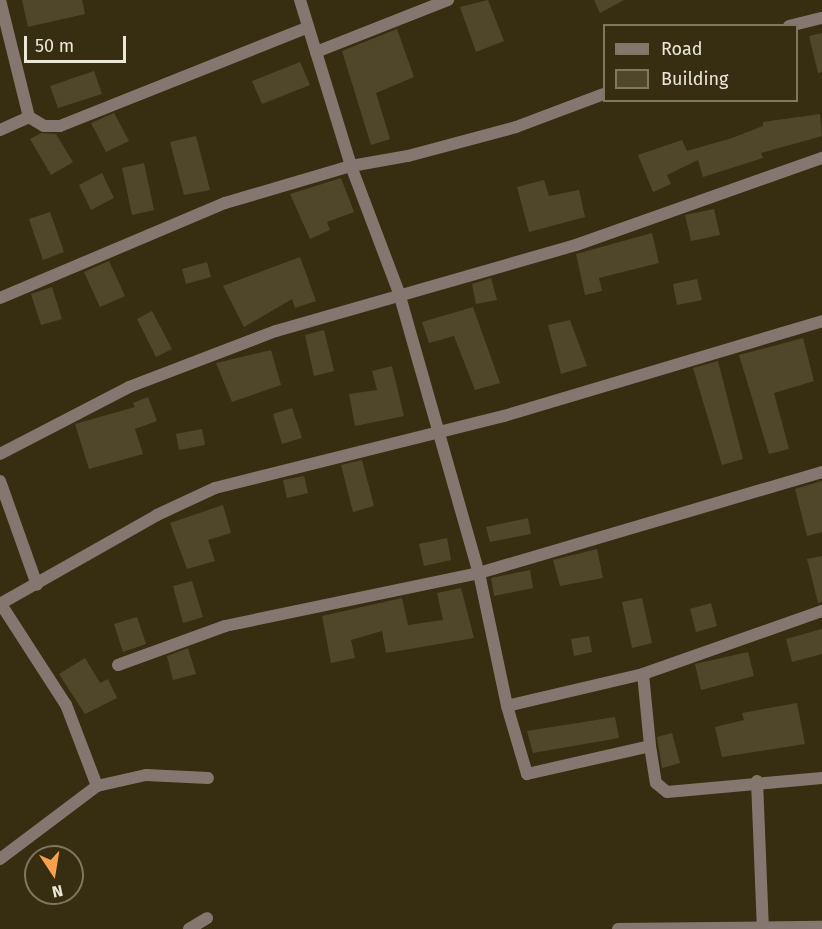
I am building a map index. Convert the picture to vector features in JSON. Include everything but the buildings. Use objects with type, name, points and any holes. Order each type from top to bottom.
[{"type":"street","points":[[0,0],[29,117],[44,126],[60,126],[306,28]]},
{"type":"street","points":[[300,0],[306,28],[316,52],[351,166],[399,292],[436,430],[479,573],[507,706],[527,774],[537,776],[650,746]]},
{"type":"street","points":[[316,52],[448,0]]},
{"type":"street","points":[[797,24],[822,18]]},
{"type":"street","points":[[0,298],[225,203],[351,166],[408,156],[516,127],[603,94]]},
{"type":"street","points":[[0,130],[29,117]]},
{"type":"street","points":[[0,454],[149,378],[399,292],[576,245],[822,158]]},
{"type":"street","points":[[97,786],[66,705],[1,604],[157,515],[215,488],[436,430],[504,416],[822,321]]},
{"type":"street","points":[[118,665],[225,626],[479,573],[822,472]]},
{"type":"street","points":[[0,481],[37,585]]},
{"type":"street","points":[[507,706],[643,674],[822,611]]},
{"type":"street","points":[[643,674],[656,783],[667,792],[757,781],[822,778]]},
{"type":"street","points":[[0,859],[97,786],[146,775],[208,777]]},
{"type":"street","points":[[757,781],[763,927]]},
{"type":"street","points":[[189,929],[207,918]]},
{"type":"street","points":[[618,929],[822,927]]}]
